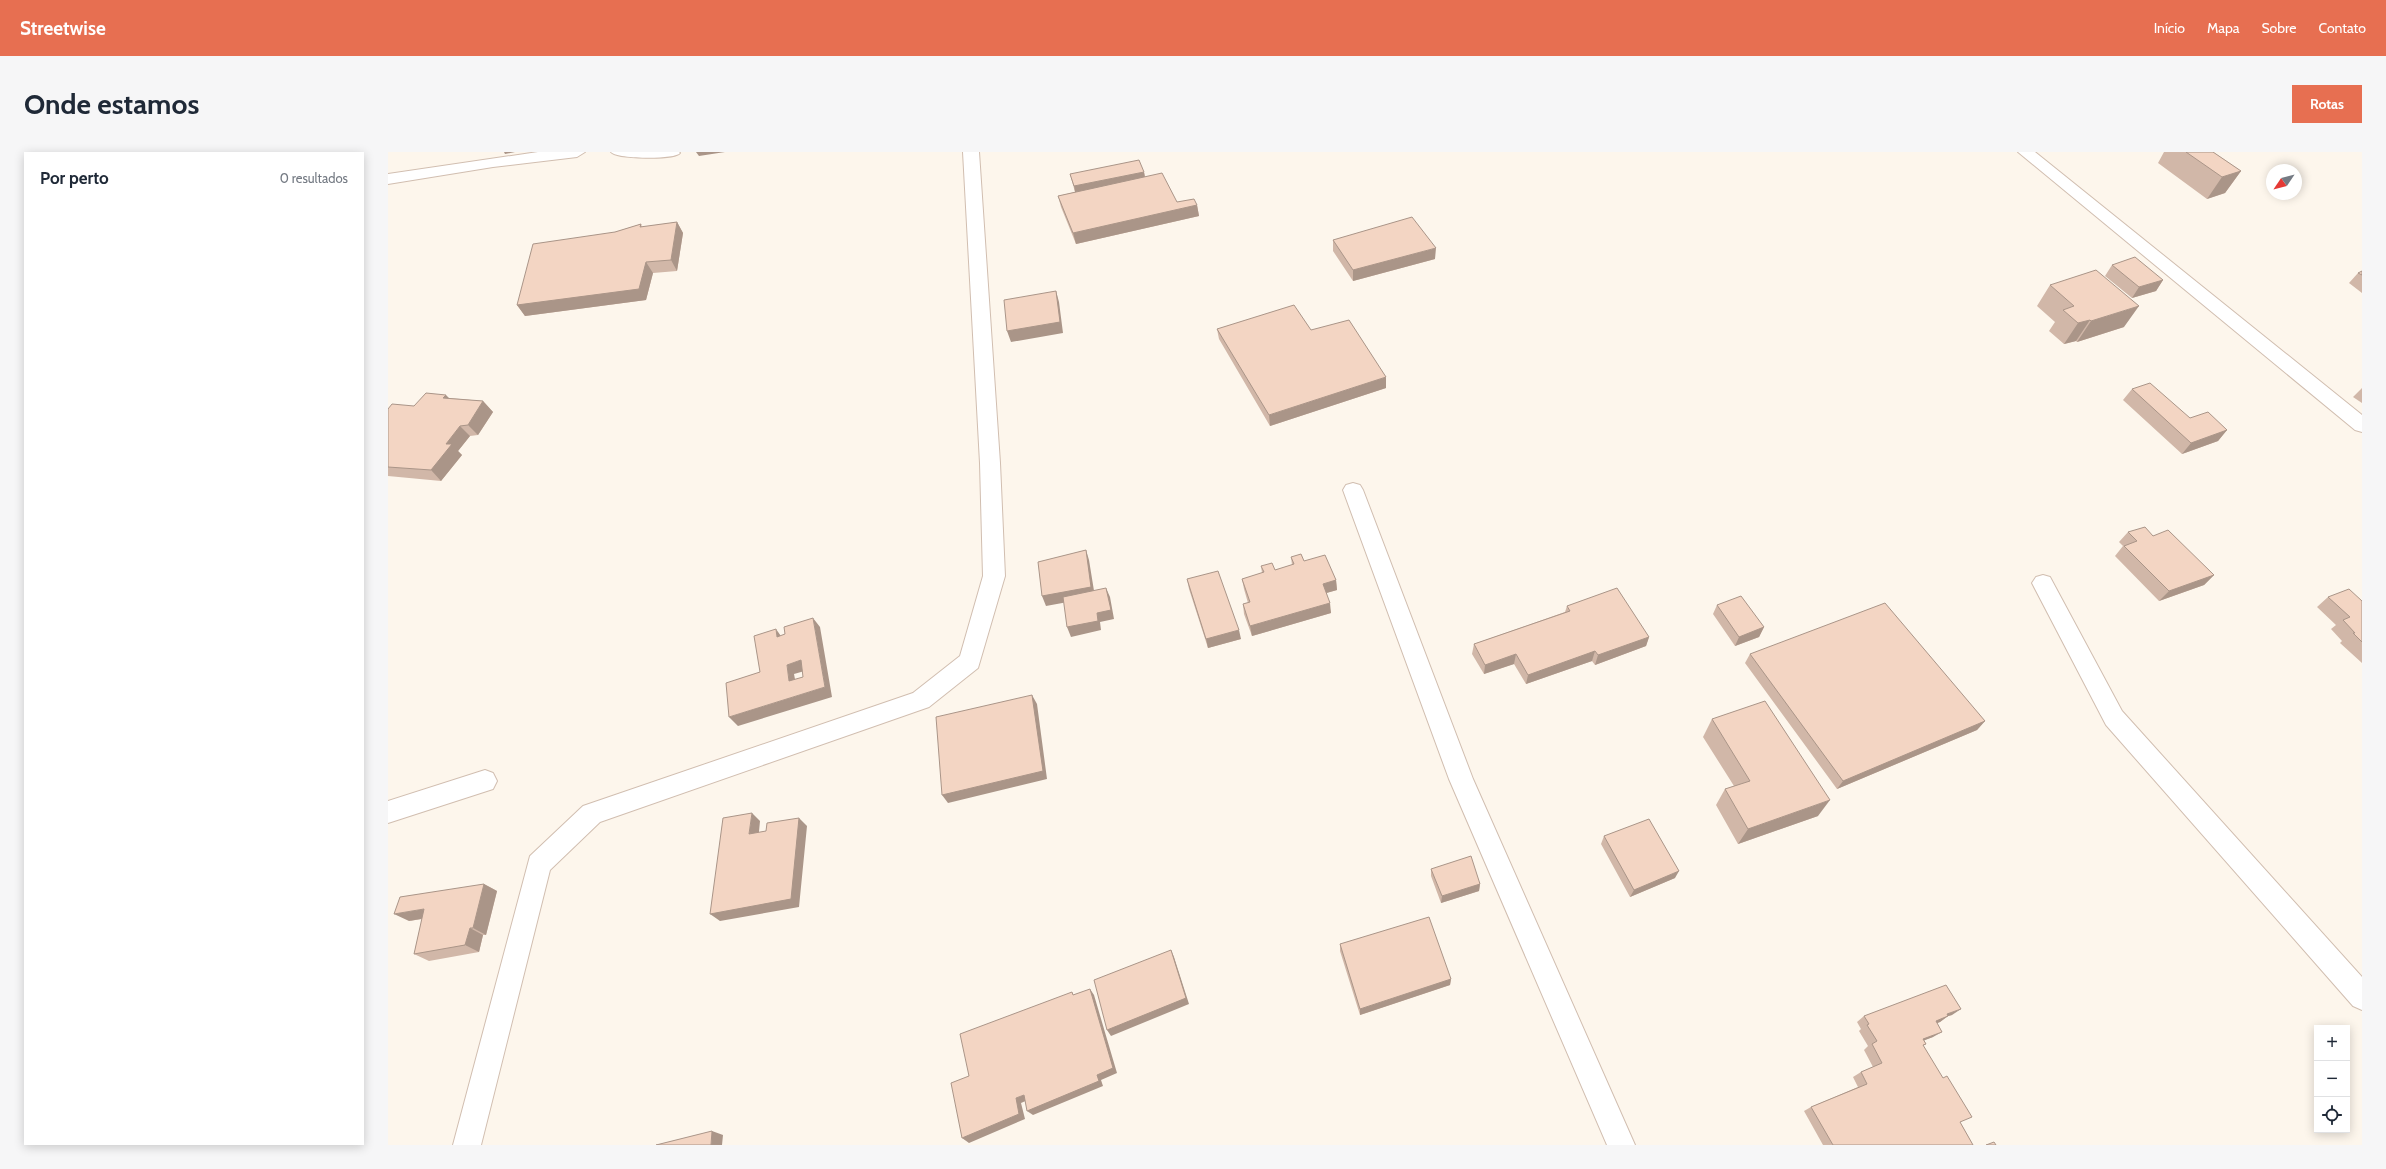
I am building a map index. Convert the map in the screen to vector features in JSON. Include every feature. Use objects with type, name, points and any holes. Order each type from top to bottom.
[{"type":"street","points":[[388,179],[493,162],[577,152]]},
{"type":"street","points":[[619,152],[672,153]]},
{"type":"street","points":[[467,1145],[539,864],[592,814],[921,700],[970,660],[994,576],[990,463],[971,152]]},
{"type":"street","points":[[2026,152],[2362,426]]},
{"type":"street","points":[[1353,490],[1461,778],[1621,1145]]},
{"type":"street","points":[[2043,582],[2114,718],[2362,997]]},
{"type":"street","points":[[388,812],[485,781]]},
{"type":"building","points":[[2186,152],[2213,152],[2241,171],[2222,177]]},
{"type":"building","points":[[1139,160],[1144,172],[1074,186],[1070,174]]},
{"type":"building","points":[[1162,173],[1177,202],[1194,199],[1197,205],[1073,233],[1058,196]]},
{"type":"building","points":[[1412,217],[1436,248],[1353,270],[1333,240]]},
{"type":"building","points":[[677,222],[671,260],[646,262],[639,289],[517,305],[533,244],[615,232],[641,224],[640,227]]},
{"type":"building","points":[[2135,257],[2163,280],[2139,287],[2112,265]]},
{"type":"building","points":[[2096,270],[2139,306],[2091,321],[2078,323],[2063,310],[2074,306],[2050,285]]},
{"type":"building","points":[[1056,291],[1060,322],[1007,331],[1004,300]]},
{"type":"building","points":[[1294,305],[1311,330],[1349,320],[1386,377],[1269,415],[1217,329]]},
{"type":"building","points":[[2150,383],[2190,418],[2208,412],[2227,430],[2191,443],[2132,389]]},
{"type":"building","points":[[426,393],[446,395],[443,398],[483,401],[468,425],[460,426],[446,444],[452,444],[431,470],[388,467],[388,409],[392,404],[414,406]]},
{"type":"building","points":[[2145,527],[2153,536],[2168,530],[2214,575],[2169,591],[2124,546],[2137,541],[2128,532]]},
{"type":"building","points":[[1086,550],[1091,587],[1042,596],[1038,562]]},
{"type":"building","points":[[1301,554],[1304,561],[1325,555],[1336,580],[1323,584],[1330,603],[1250,626],[1243,604],[1250,602],[1242,579],[1264,572],[1261,566],[1272,563],[1275,570],[1294,564],[1291,557]]},
{"type":"building","points":[[1218,571],[1239,630],[1206,639],[1187,579]]},
{"type":"building","points":[[1106,588],[1111,610],[1097,613],[1098,621],[1067,627],[1063,597]]},
{"type":"building","points":[[1617,588],[1649,637],[1598,655],[1595,651],[1528,675],[1516,654],[1485,665],[1474,644],[1570,611],[1567,606]]},
{"type":"building","points":[[2349,589],[2362,601],[2362,642],[2343,620],[2350,617],[2328,597]]},
{"type":"building","points":[[1741,596],[1764,627],[1739,637],[1717,605]]},
{"type":"building","points":[[1885,603],[1985,721],[1843,781],[1750,654]]},
{"type":"building","points":[[813,618],[825,687],[729,717],[726,683],[760,672],[754,636],[776,629],[777,637],[785,634],[784,627]],"holes":[[[801,660],[803,677],[789,681],[787,665]]]},
{"type":"building","points":[[1032,695],[1043,771],[942,795],[936,717]]},
{"type":"building","points":[[1765,701],[1830,800],[1748,829],[1725,789],[1750,781],[1712,719]]},
{"type":"building","points":[[752,813],[749,834],[766,831],[767,823],[799,818],[791,899],[710,914],[723,818]]},
{"type":"building","points":[[1649,819],[1679,871],[1634,890],[1604,836]]},
{"type":"building","points":[[1471,856],[1480,884],[1442,896],[1431,869]]},
{"type":"building","points":[[484,884],[473,928],[470,928],[465,945],[414,954],[424,909],[394,914],[400,897]]},
{"type":"building","points":[[1429,917],[1451,979],[1360,1009],[1340,944]]},
{"type":"building","points":[[1171,950],[1186,998],[1107,1030],[1094,980]]},
{"type":"building","points":[[1946,985],[1961,1009],[1947,1014],[1948,1016],[1936,1021],[1942,1032],[1923,1039],[1926,1044],[1923,1045],[1943,1078],[1947,1076],[1972,1117],[1960,1122],[1973,1145],[1833,1145],[1811,1107],[1867,1084],[1861,1072],[1882,1063],[1872,1044],[1877,1041],[1867,1025],[1869,1024],[1864,1016]]},
{"type":"building","points":[[1090,989],[1113,1068],[1097,1075],[1099,1081],[1027,1111],[1024,1095],[1016,1098],[1019,1114],[962,1138],[951,1083],[969,1076],[960,1034],[1072,992],[1073,995]]},
{"type":"building","points":[[712,1131],[711,1145],[656,1145]]},
{"type":"building","points":[[1994,1142],[1996,1145],[1986,1145]]}]
